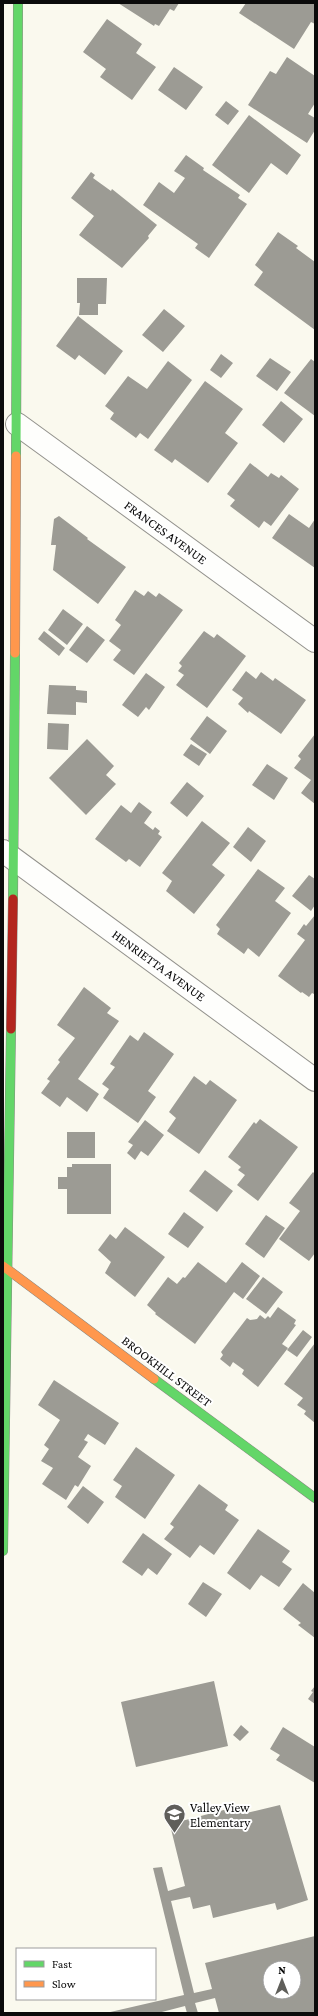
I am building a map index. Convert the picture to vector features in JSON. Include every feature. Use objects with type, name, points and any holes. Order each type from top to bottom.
[{"type":"street","points":[[3,1551],[9,855],[17,424],[18,3]]},
{"type":"street","name":"FRANCES AVENUE","points":[[17,424],[315,641]]},
{"type":"street","name":"HENRIETTA AVENUE","points":[[9,855],[315,1080]]},
{"type":"street","name":"BROOKHILL STREET","points":[[5,1267],[315,1498]]},
{"type":"building","points":[[118,3],[179,3],[174,11],[170,9],[159,26],[155,24],[154,26]]},
{"type":"building","points":[[246,3],[315,3],[315,24],[311,22],[294,49],[239,13]]},
{"type":"building","points":[[107,19],[142,44],[136,53],[156,67],[132,100],[100,77],[106,69],[83,52]]},
{"type":"building","points":[[287,57],[315,76],[315,103],[308,114],[315,118],[315,130],[307,143],[248,105],[270,71],[276,74]]},
{"type":"building","points":[[174,67],[203,87],[186,110],[158,90]]},
{"type":"building","points":[[226,101],[239,111],[228,125],[215,115]]},
{"type":"building","points":[[249,115],[301,155],[287,175],[271,163],[249,193],[212,165]]},
{"type":"building","points":[[186,155],[204,168],[203,170],[240,195],[238,198],[247,204],[209,258],[195,248],[198,244],[143,205],[159,182],[174,193],[185,178],[174,171]]},
{"type":"building","points":[[91,172],[95,175],[93,178],[111,191],[112,189],[157,225],[148,236],[149,238],[122,268],[79,235],[94,216],[71,198]]},
{"type":"building","points":[[278,232],[298,246],[296,248],[315,262],[315,330],[254,285],[263,272],[255,265]]},
{"type":"building","points":[[77,278],[107,278],[106,304],[98,304],[98,315],[79,315],[80,303],[77,303]]},
{"type":"building","points":[[164,309],[185,326],[163,352],[142,335]]},
{"type":"building","points":[[78,316],[123,351],[105,375],[79,355],[75,360],[56,346]]},
{"type":"building","points":[[221,354],[233,363],[221,378],[210,370]]},
{"type":"building","points":[[270,358],[291,372],[277,391],[256,376]]},
{"type":"building","points":[[311,359],[315,362],[315,416],[284,393]]},
{"type":"building","points":[[168,361],[192,380],[148,439],[140,433],[136,438],[110,419],[114,413],[105,406],[128,376],[147,389]]},
{"type":"building","points":[[205,381],[243,409],[225,433],[238,443],[208,483],[175,459],[172,463],[154,450]]},
{"type":"building","points":[[281,401],[303,419],[284,443],[262,425]]},
{"type":"building","points":[[250,463],[268,477],[271,473],[279,478],[281,475],[299,489],[271,526],[264,521],[259,528],[230,506],[235,500],[227,494]]},
{"type":"building","points":[[289,514],[309,528],[315,519],[315,568],[272,538]]},
{"type":"building","points":[[59,516],[88,538],[87,539],[126,567],[98,604],[53,570],[56,545],[51,545],[54,519]]},
{"type":"building","points":[[135,590],[144,596],[148,591],[156,597],[159,593],[183,610],[134,675],[113,660],[121,650],[109,641],[121,625],[115,620]]},
{"type":"building","points":[[63,609],[83,624],[67,645],[48,630]]},
{"type":"building","points":[[87,626],[105,640],[87,663],[69,650]]},
{"type":"building","points":[[44,631],[65,648],[59,656],[38,639]]},
{"type":"building","points":[[204,631],[214,638],[217,634],[246,656],[207,708],[176,685],[184,675],[178,671],[182,666],[179,663]]},
{"type":"building","points":[[246,671],[256,679],[261,672],[273,681],[275,678],[306,700],[281,734],[249,711],[248,713],[238,704],[243,698],[232,690]]},
{"type":"building","points":[[146,673],[165,687],[149,710],[146,707],[138,717],[122,705]]},
{"type":"building","points":[[49,685],[76,686],[76,690],[87,691],[87,703],[76,702],[76,715],[47,714]]},
{"type":"building","points":[[207,716],[227,731],[210,754],[190,739]]},
{"type":"building","points":[[48,723],[69,724],[68,750],[47,749]]},
{"type":"building","points":[[315,734],[315,804],[301,793],[311,780],[294,768],[301,759],[298,756]]},
{"type":"building","points":[[87,739],[114,766],[106,775],[116,784],[86,815],[49,778]]},
{"type":"building","points":[[191,744],[207,754],[199,766],[183,755]]},
{"type":"building","points":[[267,764],[288,778],[274,800],[252,785]]},
{"type":"building","points":[[187,782],[204,796],[187,817],[170,803]]},
{"type":"building","points":[[139,802],[152,812],[144,823],[153,830],[155,827],[160,831],[158,834],[162,837],[140,867],[129,859],[126,862],[95,839],[121,805],[131,813]]},
{"type":"building","points":[[202,821],[230,843],[212,865],[225,875],[194,914],[166,891],[172,881],[162,873]]},
{"type":"building","points":[[248,827],[266,841],[251,862],[233,847]]},
{"type":"building","points":[[258,869],[285,888],[275,901],[291,913],[259,957],[248,948],[244,954],[217,934],[220,929],[216,925]]},
{"type":"building","points":[[309,875],[315,879],[315,905],[311,911],[292,896]]},
{"type":"building","points":[[315,915],[315,993],[312,993],[309,997],[278,976],[305,940],[297,934],[304,924],[306,926]]},
{"type":"building","points":[[84,987],[111,1008],[107,1013],[119,1021],[78,1079],[99,1094],[87,1112],[67,1097],[60,1107],[41,1093],[50,1081],[47,1079],[60,1062],[58,1060],[75,1038],[57,1025]]},
{"type":"building","points":[[144,1032],[174,1054],[148,1091],[156,1097],[138,1123],[103,1098],[109,1089],[102,1084],[115,1067],[110,1064],[130,1035],[138,1041]]},
{"type":"building","points":[[194,1076],[206,1085],[210,1080],[237,1100],[199,1154],[167,1131],[176,1118],[169,1112]]},
{"type":"building","points":[[260,1119],[298,1147],[258,1201],[237,1185],[245,1175],[238,1170],[241,1167],[228,1157],[254,1122],[256,1124]]},
{"type":"building","points":[[145,1120],[164,1135],[148,1156],[141,1151],[135,1160],[127,1153],[133,1145],[128,1142]]},
{"type":"building","points":[[67,1132],[95,1132],[95,1158],[67,1158]]},
{"type":"building","points":[[72,1164],[111,1164],[111,1214],[67,1214],[67,1189],[58,1189],[58,1177],[67,1177],[67,1167],[72,1167]]},
{"type":"building","points":[[205,1170],[233,1191],[217,1212],[189,1191]]},
{"type":"building","points":[[313,1172],[315,1174],[315,1253],[309,1261],[279,1239],[300,1211],[289,1203]]},
{"type":"building","points":[[184,1212],[204,1227],[188,1248],[168,1234]]},
{"type":"building","points":[[266,1215],[285,1228],[264,1258],[245,1244]]},
{"type":"building","points":[[125,1227],[165,1257],[135,1297],[105,1273],[111,1262],[98,1250],[110,1234],[116,1239]]},
{"type":"building","points":[[198,1262],[226,1283],[242,1262],[260,1276],[243,1299],[234,1292],[195,1344],[155,1314],[156,1313],[147,1305],[168,1277],[177,1284],[183,1277],[185,1278]]},
{"type":"building","points":[[263,1277],[283,1292],[266,1314],[246,1299]]},
{"type":"building","points":[[278,1307],[296,1320],[294,1324],[296,1325],[282,1344],[288,1348],[258,1387],[242,1374],[244,1370],[233,1362],[230,1367],[220,1359],[223,1355],[221,1352],[247,1318],[250,1320],[257,1319],[260,1315],[265,1319],[268,1316],[270,1318]]},
{"type":"building","points":[[303,1330],[312,1337],[297,1357],[287,1350]]},
{"type":"building","points":[[315,1343],[315,1423],[304,1414],[306,1411],[297,1405],[303,1398],[284,1384]]},
{"type":"building","points":[[54,1380],[119,1423],[105,1445],[88,1434],[84,1440],[88,1442],[78,1457],[91,1466],[78,1487],[75,1485],[66,1500],[42,1484],[53,1468],[41,1461],[49,1449],[44,1445],[60,1420],[38,1405]]},
{"type":"building","points":[[136,1447],[175,1475],[145,1519],[115,1497],[122,1486],[113,1480]]},
{"type":"building","points":[[199,1484],[228,1505],[225,1510],[239,1520],[214,1555],[200,1545],[190,1558],[164,1539],[174,1527],[170,1524]]},
{"type":"building","points":[[83,1486],[104,1502],[88,1524],[67,1507]]},
{"type":"building","points":[[258,1529],[290,1551],[282,1562],[292,1569],[279,1587],[261,1575],[250,1590],[227,1573]]},
{"type":"building","points":[[143,1533],[172,1554],[157,1575],[148,1568],[142,1576],[122,1562]]},
{"type":"building","points":[[203,1582],[222,1594],[206,1617],[188,1604]]},
{"type":"building","points":[[303,1583],[315,1593],[315,1638],[298,1625],[301,1623],[283,1609]]},
{"type":"building","points":[[214,1681],[228,1746],[136,1767],[121,1702]]},
{"type":"building","points":[[315,1686],[315,1704],[308,1699]]},
{"type":"building","points":[[241,1725],[249,1732],[240,1741],[233,1735]]},
{"type":"building","points":[[283,1727],[315,1747],[315,1783],[276,1760],[280,1755],[270,1749]]},
{"type":"building","points":[[280,1805],[308,1900],[277,1910],[275,1903],[213,1918],[210,1905],[193,1909],[190,1897],[171,1901],[194,1993],[212,1989],[205,1963],[315,1936],[315,2013],[219,2013],[215,1998],[195,2003],[198,2013],[187,2013],[185,2006],[158,2013],[106,2013],[184,1995],[153,1868],[162,1867],[168,1891],[185,1886],[171,1829],[174,1823],[239,1806],[242,1814]]},
{"type":"traffic: fast","points":[[16,456],[18,3]]},
{"type":"traffic: fast","points":[[13,899],[15,653]]},
{"type":"traffic: fast","points":[[3,1551],[11,1029]]},
{"type":"traffic: fast","points":[[154,1379],[315,1498]]},
{"type":"traffic: slow","points":[[15,653],[16,456]]},
{"type":"traffic: slow","points":[[3,1266],[154,1379]]},
{"type":"traffic: jam","points":[[11,1029],[13,899]]},
{"type":"place","name":"Valley View Elementary","points":[[175,1834]]}]
